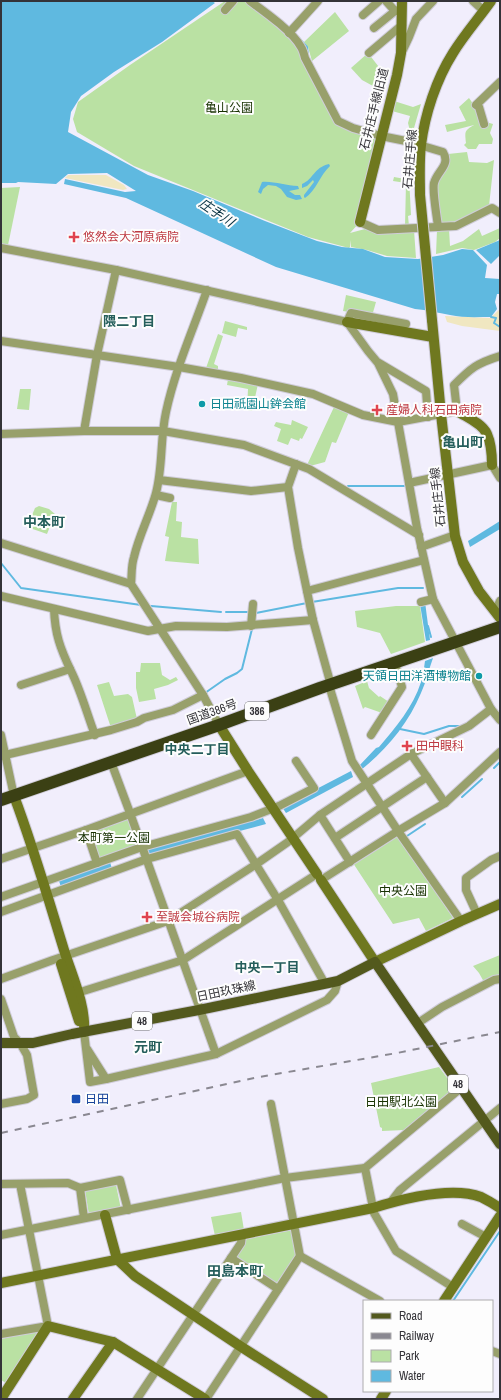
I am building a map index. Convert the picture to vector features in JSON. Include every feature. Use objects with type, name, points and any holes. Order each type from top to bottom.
[{"type":"highway","name":"国道386号","points":[[1,800],[219,725],[330,684],[500,627]]},
{"type":"main road","name":"日田玖珠線","points":[[1,1043],[34,1043],[72,1034],[325,984],[338,981],[376,962]]},
{"type":"main road","name":"48","points":[[376,962],[461,1088],[486,1120],[500,1144]]},
{"type":"street","points":[[225,10],[233,1]]},
{"type":"street","points":[[250,1],[289,32],[302,47],[305,58],[338,121],[353,128],[443,152],[446,157],[446,163],[433,184],[438,227]]},
{"type":"street","points":[[289,32],[318,1]]},
{"type":"street","points":[[363,15],[379,1]]},
{"type":"street","points":[[374,28],[400,7],[386,1]]},
{"type":"street","points":[[401,53],[416,19],[433,1]]},
{"type":"street","points":[[473,1],[484,11]]},
{"type":"street","name":"石井庄手線","points":[[492,1],[454,52],[436,86],[427,117],[421,146],[420,195],[434,337],[440,350],[443,414],[455,535],[463,562],[479,591],[500,618]]},
{"type":"street","name":"石井庄手線旧道","points":[[360,222],[401,53],[402,26],[400,7]]},
{"type":"street","points":[[369,54],[402,26]]},
{"type":"street","points":[[484,124],[479,107],[476,105],[500,82]]},
{"type":"street","points":[[360,222],[378,230],[456,226],[496,208],[500,213]]},
{"type":"street","points":[[1,248],[116,270],[348,322],[434,337]]},
{"type":"street","points":[[84,431],[97,355],[116,270]]},
{"type":"street","points":[[208,290],[179,366],[166,412],[159,480],[156,494],[134,556],[132,584],[203,695],[219,725],[248,771],[376,962],[500,904]]},
{"type":"street","points":[[348,322],[351,313],[406,324]]},
{"type":"street","points":[[348,322],[378,363],[393,394],[421,547],[429,579],[428,598],[455,642],[491,709],[500,720]]},
{"type":"street","points":[[1,341],[179,366],[241,378],[313,394],[363,415],[398,422],[457,411],[478,424],[486,433],[492,456],[492,465],[500,478]]},
{"type":"street","points":[[457,411],[454,385],[471,369],[484,361],[500,356]]},
{"type":"street","points":[[378,363],[426,391],[428,417]]},
{"type":"street","points":[[1,434],[163,430],[244,445],[309,469],[400,525],[419,535]]},
{"type":"street","points":[[296,464],[288,487],[306,591],[331,692],[350,757],[366,784],[461,921]]},
{"type":"street","points":[[409,483],[492,465]]},
{"type":"street","name":"石井庄手線","points":[[450,474],[460,535],[468,559],[483,587],[499,606]]},
{"type":"street","points":[[159,480],[251,491],[288,487]]},
{"type":"street","points":[[156,494],[170,498]]},
{"type":"street","points":[[421,547],[455,535]]},
{"type":"street","points":[[1,543],[132,584]]},
{"type":"street","points":[[306,591],[424,560]]},
{"type":"street","points":[[1,596],[148,631],[176,626],[251,626],[312,620]]},
{"type":"street","points":[[54,609],[55,627],[64,658],[70,669],[95,735]]},
{"type":"street","points":[[251,626],[252,609]]},
{"type":"street","points":[[372,735],[402,687],[395,663]]},
{"type":"street","points":[[20,685],[70,669]]},
{"type":"street","points":[[3,755],[95,735],[173,710],[203,695]]},
{"type":"street","points":[[1,979],[63,956],[168,921],[255,865],[293,838],[320,815],[411,754],[469,726],[491,709]]},
{"type":"street","points":[[1,735],[3,755],[17,811],[63,956],[85,1019],[84,1032],[90,1082],[216,1054],[327,1000],[335,991],[338,981]]},
{"type":"street","points":[[77,993],[183,960],[278,900],[319,877],[350,862],[445,803],[500,752]]},
{"type":"street","points":[[411,754],[445,803]]},
{"type":"street","points":[[1,897],[142,847],[251,817],[273,808],[314,788],[296,761]]},
{"type":"street","points":[[111,762],[216,1054]]},
{"type":"street","points":[[1,859],[86,830],[248,771]]},
{"type":"street","points":[[335,838],[427,777]]},
{"type":"street","points":[[320,815],[350,862]]},
{"type":"street","points":[[86,830],[97,863]]},
{"type":"street","points":[[1,912],[146,859],[237,834],[278,900],[325,984]]},
{"type":"street","points":[[477,914],[466,890],[466,878],[500,856]]},
{"type":"street","points":[[63,956],[78,1021],[84,1032]]},
{"type":"street","points":[[421,1021],[442,1007],[494,980],[500,979]]},
{"type":"street","points":[[391,985],[398,988],[486,1120]]},
{"type":"street","points":[[1,999],[14,1037],[20,1043],[27,1055],[34,1095],[27,1099],[1,1104]]},
{"type":"street","points":[[87,1049],[106,1079]]},
{"type":"street","points":[[1,1235],[285,1178],[365,1168],[461,1088]]},
{"type":"street","points":[[1,1334],[48,1326],[113,1342],[205,1399],[300,1256],[271,1104]]},
{"type":"street","points":[[390,1203],[400,1190],[500,1108]]},
{"type":"street","points":[[365,1168],[374,1213],[396,1251],[453,1287]]},
{"type":"street","points":[[1,1184],[68,1183],[80,1188],[120,1180],[128,1210]]},
{"type":"street","points":[[1,1399],[5,1386],[48,1326],[20,1184]]},
{"type":"street","points":[[80,1188],[84,1218]]},
{"type":"street","points":[[1,1283],[448,1192],[480,1197],[500,1208]]},
{"type":"street","points":[[105,1215],[117,1259],[135,1276],[323,1399]]},
{"type":"street","points":[[445,1300],[500,1216]]},
{"type":"street","points":[[462,1224],[486,1238]]},
{"type":"street","points":[[137,1399],[241,1243],[242,1235]]},
{"type":"street","points":[[300,1256],[378,1300]]},
{"type":"street","points":[[231,1258],[278,1289]]},
{"type":"street","points":[[73,1399],[113,1342]]},
{"type":"green space","name":"亀山公園","points":[[225,1],[250,1],[289,33],[338,121],[381,136],[360,222],[350,233],[365,229],[380,232],[414,230],[416,258],[387,256],[351,247],[351,240],[349,248],[308,237],[134,166],[77,132],[73,119],[78,102]]},
{"type":"green space","points":[[335,12],[349,31],[312,61],[308,47],[304,42]]},
{"type":"green space","points":[[368,53],[382,71],[373,86],[362,80],[351,68]]},
{"type":"green space","points":[[469,98],[486,122],[493,124],[490,133],[493,139],[492,144],[479,144],[476,149],[468,149],[464,145],[466,143],[466,132],[474,125],[447,132],[445,125],[466,121],[459,107]]},
{"type":"green space","points":[[394,101],[413,107],[421,104],[414,128],[410,131],[408,123],[410,116],[392,111]]},
{"type":"green space","points":[[467,152],[469,162],[487,163],[494,160],[489,206],[456,224],[439,224],[435,184],[448,154]]},
{"type":"green space","points":[[406,176],[409,177],[411,215],[408,216],[409,226],[405,226],[406,183],[393,181],[394,177],[405,179]]},
{"type":"green space","points":[[20,187],[7,250],[1,249],[1,188]]},
{"type":"green space","points":[[500,228],[500,238],[495,242],[474,250],[462,248],[436,254],[437,230],[449,229],[450,246],[463,241],[479,229],[482,236]]},
{"type":"green space","points":[[346,295],[376,302],[372,316],[343,311]]},
{"type":"green space","points":[[225,321],[247,327],[247,330],[238,328],[236,337],[222,333]]},
{"type":"green space","points":[[218,334],[223,336],[214,364],[218,366],[218,370],[206,368]]},
{"type":"green space","points":[[228,379],[258,384],[252,411],[247,410],[248,389],[227,385]]},
{"type":"green space","points":[[20,389],[31,389],[29,410],[17,409]]},
{"type":"green space","points":[[334,407],[349,412],[336,443],[332,442],[325,462],[310,466],[307,465]]},
{"type":"green space","points":[[292,420],[308,427],[302,439],[300,438],[299,441],[291,438],[288,445],[277,441],[281,429],[274,426],[276,422],[291,425]]},
{"type":"green space","points":[[172,502],[177,502],[176,521],[182,522],[181,537],[198,539],[199,564],[165,561],[169,537],[165,536]]},
{"type":"green space","points":[[39,506],[49,509],[55,514],[47,534],[27,527],[35,508]]},
{"type":"green space","points":[[396,606],[420,606],[425,642],[391,654],[380,633],[357,627],[355,611]]},
{"type":"green space","points":[[141,663],[160,663],[162,675],[170,680],[176,677],[178,680],[154,689],[156,699],[139,702],[136,688],[136,672],[140,672]]},
{"type":"green space","points":[[367,681],[369,688],[379,697],[380,696],[389,702],[382,713],[365,707],[363,709],[355,686]]},
{"type":"green space","points":[[109,682],[114,696],[128,694],[132,697],[137,719],[111,728],[97,685]]},
{"type":"green space","name":"本町第一公園","points":[[130,817],[138,845],[99,860],[89,832]]},
{"type":"green space","name":"中央公園","points":[[397,835],[453,918],[426,931],[419,918],[393,924],[353,863]]},
{"type":"green space","points":[[500,955],[500,977],[484,982],[473,966]]},
{"type":"green space","name":"日田駅北公園","points":[[439,1067],[456,1090],[405,1130],[382,1131],[371,1083]]},
{"type":"green space","points":[[116,1185],[121,1209],[89,1215],[85,1190]]},
{"type":"green space","points":[[241,1212],[244,1230],[215,1236],[211,1217]]},
{"type":"green space","points":[[292,1230],[297,1254],[276,1286],[234,1258],[247,1239]]},
{"type":"green space","points":[[36,1331],[39,1334],[6,1383],[1,1380],[1,1339]]},
{"type":"sand","points":[[68,175],[106,175],[124,185],[127,189],[123,190],[65,178]]},
{"type":"sand","points":[[500,309],[500,331],[462,326],[447,322],[445,316],[490,318]]},
{"type":"water","name":"庄手川","points":[[1,1],[212,1],[215,3],[162,42],[114,72],[81,96],[71,112],[68,132],[148,175],[193,191],[317,241],[342,247],[363,249],[385,257],[418,259],[443,255],[462,249],[473,250],[487,265],[485,278],[500,279],[500,294],[497,294],[495,302],[497,309],[491,317],[465,317],[415,309],[276,267],[126,198],[64,184],[65,179],[125,192],[136,191],[107,173],[68,174],[56,184],[18,182],[1,183]]},
{"type":"water","points":[[329,164],[330,166],[309,195],[305,198],[304,195],[314,182],[313,180],[307,186],[302,188],[302,184],[320,168]]},
{"type":"water","points":[[262,182],[298,186],[299,189],[289,191],[295,195],[300,195],[302,199],[296,200],[287,197],[281,189],[276,186],[268,185],[263,189],[261,194],[258,192]]},
{"type":"water","points":[[500,240],[500,255],[491,264],[476,250]]},
{"type":"water","points":[[500,521],[500,529],[470,547],[468,541]]},
{"type":"water","points":[[425,602],[430,640],[426,641],[420,604]]},
{"type":"water","points":[[433,658],[423,689],[410,715],[388,745],[361,770],[359,766],[376,748],[379,747],[409,708],[418,691],[425,661]]},
{"type":"water","points":[[351,771],[353,777],[286,813],[282,807]]},
{"type":"water","points":[[263,818],[266,824],[148,855],[147,849]]},
{"type":"water","points":[[110,862],[112,869],[61,887],[59,881]]},
{"type":"waterway","points":[[298,37],[307,47],[308,55]]},
{"type":"waterway","points":[[491,317],[496,318],[494,323],[500,327]]},
{"type":"waterway","points":[[348,486],[404,486]]},
{"type":"waterway","points":[[1,563],[21,588],[141,605]]},
{"type":"waterway","points":[[312,602],[398,588],[423,588]]},
{"type":"waterway","points":[[256,613],[307,603]]},
{"type":"waterway","points":[[151,606],[221,612]]},
{"type":"waterway","points":[[226,612],[251,612]]},
{"type":"waterway","points":[[428,626],[431,637]]},
{"type":"waterway","points":[[205,693],[242,669],[252,629]]},
{"type":"waterway","points":[[400,729],[424,734],[449,726],[459,726]]},
{"type":"waterway","points":[[494,768],[500,762]]},
{"type":"waterway","points":[[462,797],[482,779]]},
{"type":"waterway","points":[[407,836],[425,824]]},
{"type":"waterway","points":[[454,1300],[500,1231]]},
{"type":"railway","points":[[1,1133],[259,1077],[397,1053],[500,1032]]},
{"type":"place","name":"悠然会大河原病院","points":[[74,237]]},
{"type":"place","name":"日田祇園山鉾会館","points":[[202,404]]},
{"type":"place","name":"産婦人科石田病院","points":[[377,410]]},
{"type":"place","name":"天領日田洋酒博物館","points":[[479,676]]},
{"type":"place","name":"田中眼科","points":[[407,746]]},
{"type":"place","name":"至誠会城谷病院","points":[[147,917]]},
{"type":"place","name":"日田","points":[[76,1099]]},
{"type":"district","name":"隈二丁目","points":[[129,321]]},
{"type":"district","name":"亀山町","points":[[463,442]]},
{"type":"district","name":"中本町","points":[[44,522]]},
{"type":"district","name":"中央二丁目","points":[[197,749]]},
{"type":"district","name":"中央一丁目","points":[[267,967]]},
{"type":"district","name":"元町","points":[[148,1047]]},
{"type":"district","name":"田島本町","points":[[235,1271]]}]
